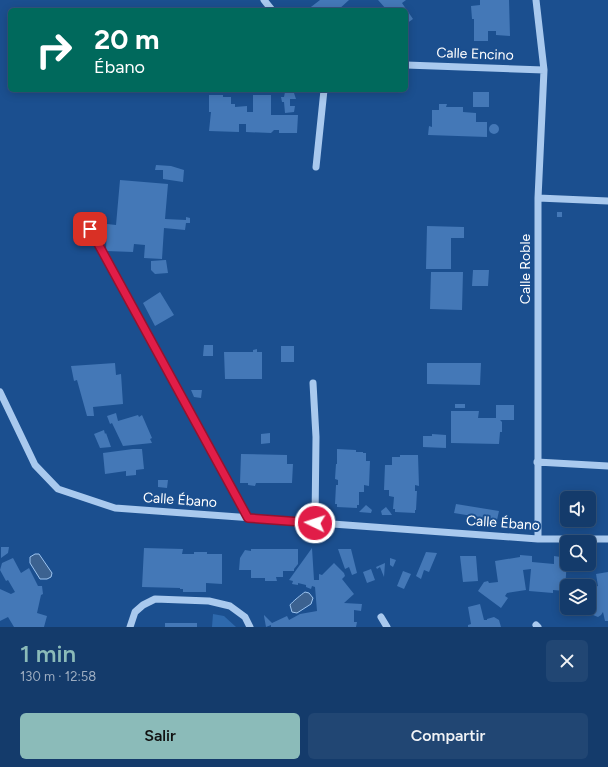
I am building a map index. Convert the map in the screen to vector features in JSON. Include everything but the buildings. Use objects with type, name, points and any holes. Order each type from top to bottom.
[{"type":"street","points":[[264,0],[270,8]]},
{"type":"street","name":"Calle Roble","points":[[536,0],[544,70],[538,198],[538,539]]},
{"type":"street","name":"Calle Encino","points":[[408,65],[544,70]]},
{"type":"street","points":[[316,167],[324,92]]},
{"type":"street","points":[[538,198],[608,201]]},
{"type":"street","points":[[90,229],[248,518]]},
{"type":"street","points":[[313,382],[316,437],[315,523]]},
{"type":"street","name":"Calle Ébano","points":[[0,392],[35,465],[58,489],[114,508],[538,539],[608,540]]},
{"type":"street","points":[[537,462],[608,466]]},
{"type":"street","points":[[130,627],[135,612],[143,605],[155,599],[208,601],[230,606],[245,617],[250,627]]},
{"type":"street","points":[[381,617],[387,627]]},
{"type":"shaded area","points":[[35,554],[39,554],[52,573],[51,577],[47,579],[40,579],[30,563],[30,557]]},
{"type":"shaded area","points":[[305,592],[309,593],[313,598],[311,604],[297,613],[292,612],[290,605]]},
{"type":"shaded area","points":[[213,614],[224,616],[236,627],[212,627]]},
{"type":"route","points":[[90,229],[154,349],[248,518],[315,523]]}]
